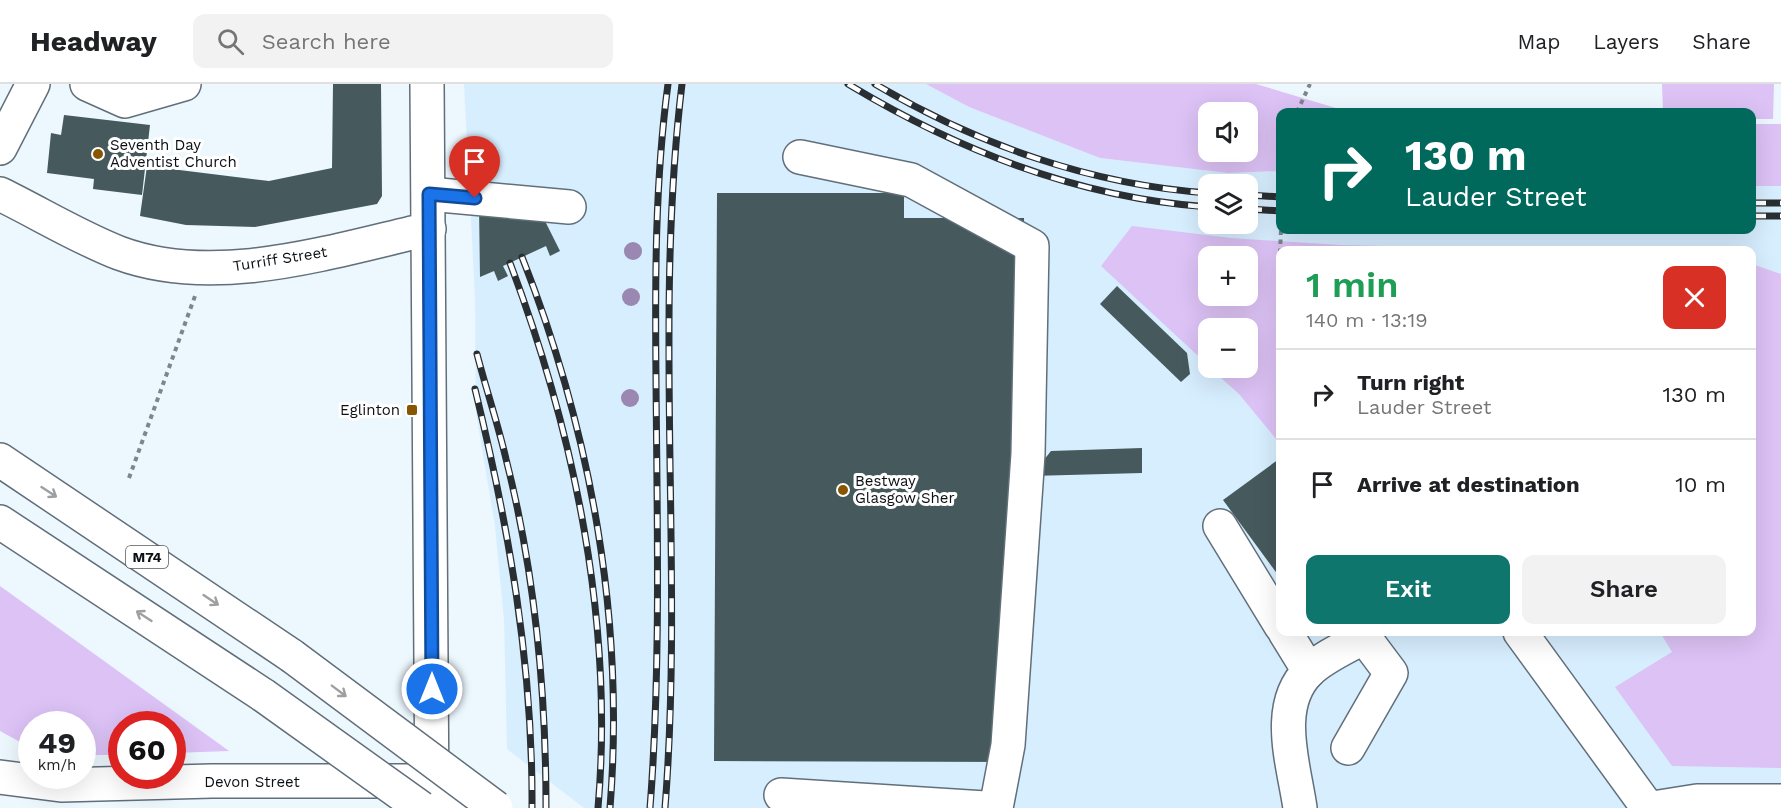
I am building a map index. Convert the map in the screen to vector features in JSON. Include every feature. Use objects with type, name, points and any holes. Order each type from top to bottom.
[{"type":"main road","points":[[0,148],[33,84]]},
{"type":"main road","points":[[87,84],[125,101],[184,84]]},
{"type":"main road","points":[[427,84],[429,194],[428,799]]},
{"type":"main road","points":[[800,157],[910,180],[1032,246],[1028,454],[1008,745],[996,808]]},
{"type":"main road","name":"Turriff Street","points":[[0,194],[119,253],[205,268],[281,262],[429,229]]},
{"type":"main road","points":[[429,194],[568,207]]},
{"type":"main road","name":"M74","points":[[0,460],[292,656],[496,808]]},
{"type":"main road","points":[[0,522],[263,695],[428,799],[482,808]]},
{"type":"main road","points":[[1220,526],[1276,618]]},
{"type":"main road","points":[[1287,636],[1309,671]]},
{"type":"main road","points":[[1523,636],[1648,808]]},
{"type":"main road","points":[[1300,808],[1287,725],[1292,695],[1309,671],[1364,637],[1390,673],[1348,748]]},
{"type":"main road","name":"Devon Street","points":[[0,777],[61,785],[212,781],[428,799]]},
{"type":"main road","points":[[782,795],[986,808]]},
{"type":"main road","points":[[1653,808],[1697,801],[1781,801]]},
{"type":"path","points":[[1299,108],[1310,84]]},
{"type":"path","points":[[129,478],[205,268]]},
{"type":"shaded area","points":[[464,84],[926,84],[969,107],[1100,158],[1228,173],[1276,171],[1276,234],[1756,234],[1756,186],[1781,186],[1781,808],[584,808],[507,749],[504,620],[495,526],[476,413],[475,298]]},
{"type":"shaded area","points":[[926,84],[1256,84],[1336,108],[1276,108],[1276,171],[1228,173],[1100,158],[969,107]]},
{"type":"shaded area","points":[[1662,84],[1774,84],[1773,119],[1756,119],[1756,108],[1663,108]]},
{"type":"shaded area","points":[[1756,124],[1781,124],[1781,186],[1756,186]]},
{"type":"shaded area","points":[[1132,226],[1231,238],[1387,246],[1276,246],[1276,439],[1239,394],[1221,378],[1258,378],[1258,318],[1198,318],[1198,356],[1101,266]]},
{"type":"shaded area","points":[[1756,265],[1781,274],[1781,768],[1672,766],[1615,687],[1672,652],[1662,636],[1756,636]]},
{"type":"shaded area","points":[[0,586],[173,711],[108,711],[108,755],[96,755],[96,711],[18,711],[18,741],[0,731]]},
{"type":"shaded area","points":[[186,720],[229,751],[186,753]]},
{"type":"building","points":[[333,84],[381,84],[382,196],[377,204],[255,227],[186,225],[140,216],[147,166],[269,181],[332,168]]},
{"type":"building","name":"Seventh Day Adventist Church","points":[[64,115],[150,125],[142,195],[93,189],[94,179],[47,173],[51,133],[61,135]]},
{"type":"building","name":"Bestway Glasgow Sher","points":[[717,193],[904,193],[904,218],[1024,218],[1021,762],[714,761]]},
{"type":"building","points":[[479,206],[540,211],[560,251],[550,256],[546,246],[503,266],[508,276],[498,281],[494,271],[480,277]]},
{"type":"building","points":[[1117,286],[1187,353],[1190,374],[1181,382],[1100,304]]},
{"type":"building","points":[[1142,448],[1142,473],[1031,476],[1051,451]]},
{"type":"building","points":[[1276,461],[1276,572],[1223,500]]},
{"type":"railway","points":[[650,808],[657,647],[657,231],[660,157],[668,84]]},
{"type":"railway","points":[[665,808],[672,627],[670,264],[674,174],[682,84]]},
{"type":"railway","points":[[848,84],[933,130],[1021,167],[1067,182],[1113,193],[1198,206]]},
{"type":"railway","points":[[875,84],[953,125],[1036,158],[1121,181],[1198,192]]},
{"type":"railway","points":[[1258,196],[1276,197]]},
{"type":"railway","points":[[1756,203],[1781,203]]},
{"type":"railway","points":[[1258,210],[1276,211]]},
{"type":"railway","points":[[1756,216],[1781,216]]},
{"type":"railway","points":[[522,257],[567,390],[598,528],[607,597],[612,667],[613,738],[610,808]]},
{"type":"railway","points":[[510,263],[553,395],[571,463],[584,531],[594,600],[600,669],[601,739],[598,808]]},
{"type":"railway","points":[[477,354],[516,502],[531,589],[541,676],[546,808]]},
{"type":"railway","points":[[475,389],[498,493],[517,597],[528,702],[532,808]]},
{"type":"place","name":"Seventh Day Adventist Church","points":[[98,154]]},
{"type":"place","name":"Eglinton","points":[[412,410]]},
{"type":"place","name":"Bestway Glasgow Sher","points":[[843,490]]},
{"type":"route","points":[[432,689],[429,194],[475,198]]}]
